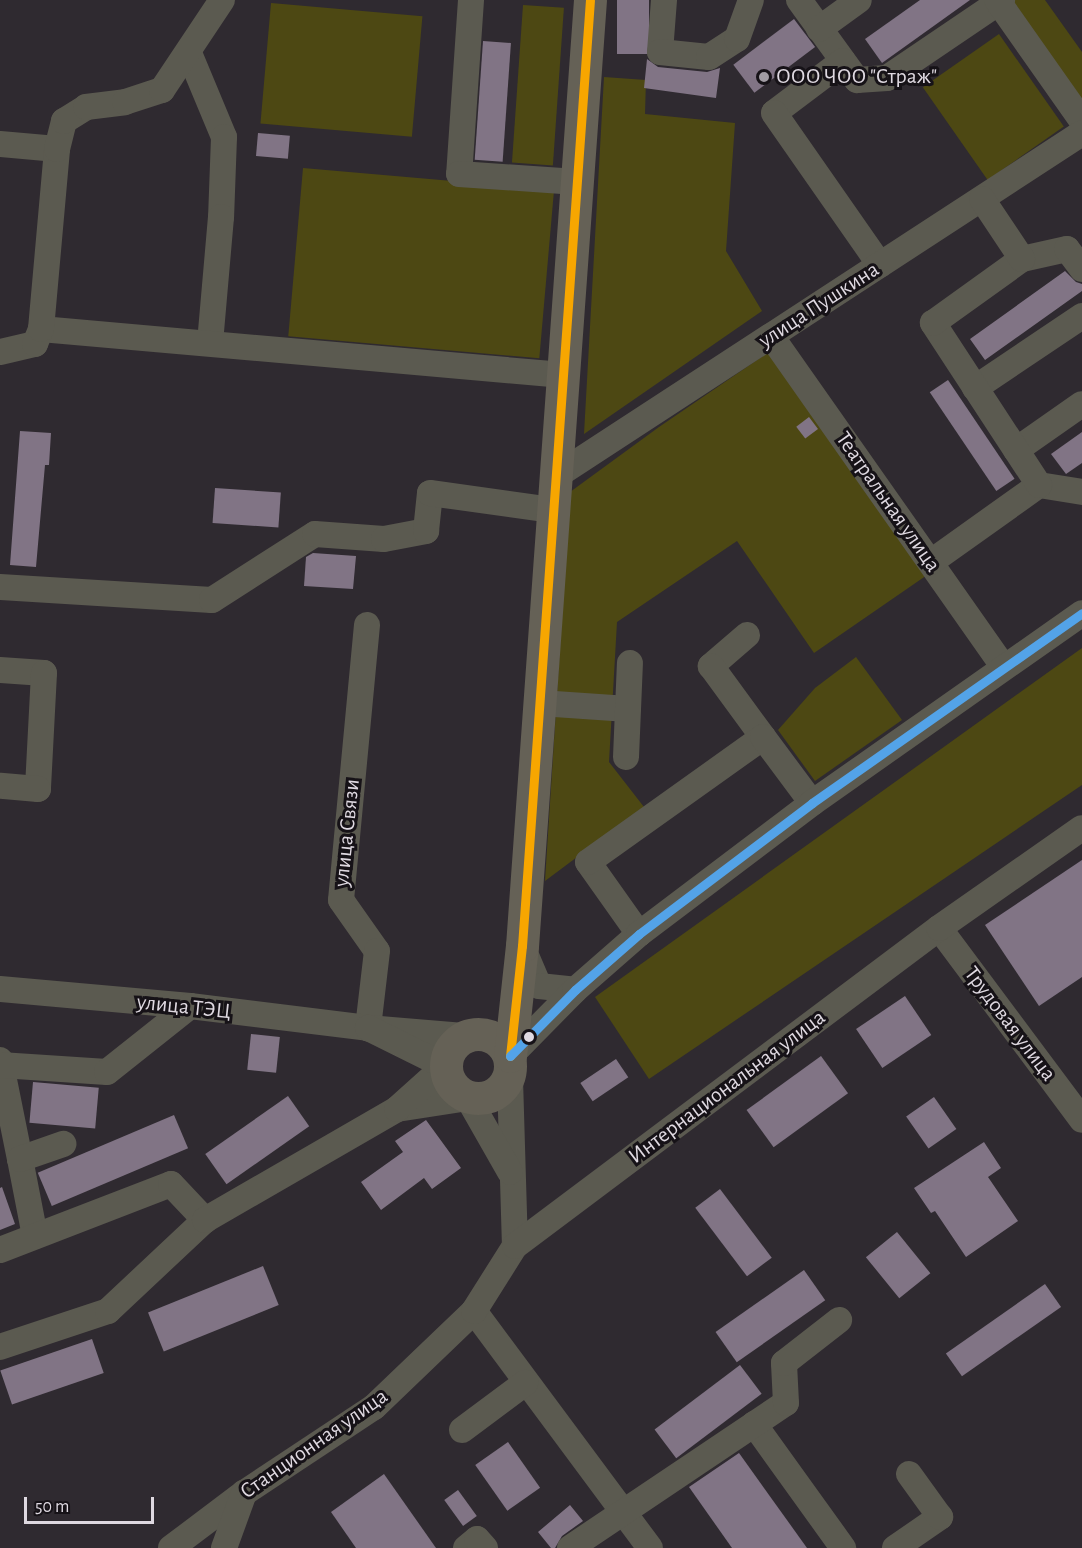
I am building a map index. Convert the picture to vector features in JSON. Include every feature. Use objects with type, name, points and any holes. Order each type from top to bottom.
[{"type":"main road","points":[[519,987],[470,1035],[451,1048],[445,1066],[451,1086],[468,1098],[493,1097],[510,1067],[519,987],[590,0]]},
{"type":"main road","points":[[470,1035],[497,1039],[510,1067]]},
{"type":"street","points":[[0,352],[35,344],[41,329],[57,149],[64,121],[86,107],[125,102],[162,90],[189,53],[222,0]]},
{"type":"street","points":[[471,0],[459,174],[577,182]]},
{"type":"street","points":[[664,0],[660,52],[709,57],[737,39],[751,0]]},
{"type":"street","points":[[799,0],[857,80],[887,78],[999,1],[1082,121]]},
{"type":"street","points":[[819,28],[859,0]]},
{"type":"street","points":[[189,53],[224,137],[221,217],[210,343]]},
{"type":"street","points":[[843,61],[774,113],[880,265]]},
{"type":"street","name":"улица Пушкина","points":[[556,476],[1082,134]]},
{"type":"street","points":[[0,144],[57,149]]},
{"type":"street","points":[[982,199],[1022,259]]},
{"type":"street","points":[[1039,485],[933,323],[1022,259],[1067,249],[1082,269]]},
{"type":"street","points":[[975,388],[1082,316]]},
{"type":"street","points":[[41,329],[563,375]]},
{"type":"street","name":"Театральная улица","points":[[771,336],[1004,667]]},
{"type":"street","points":[[1016,450],[1082,404]]},
{"type":"street","points":[[931,562],[1039,485],[1082,492]]},
{"type":"street","points":[[0,587],[212,600],[315,534],[384,539],[426,531],[430,493],[553,510]]},
{"type":"street","points":[[515,1246],[510,1067],[575,990],[639,934],[812,803],[1082,613]]},
{"type":"street","name":"улица Связи","points":[[367,626],[341,900],[377,951],[369,1028]]},
{"type":"street","points":[[747,635],[711,666],[812,803]]},
{"type":"street","points":[[626,757],[630,663]]},
{"type":"street","points":[[0,670],[44,673],[38,789],[0,786]]},
{"type":"street","points":[[540,703],[628,709]]},
{"type":"street","points":[[639,934],[588,862],[763,737]]},
{"type":"street","name":"Интернациональная улица","points":[[515,1246],[939,928],[1082,828]]},
{"type":"street","name":"Трудовая улица","points":[[939,928],[1082,1120]]},
{"type":"street","points":[[522,946],[539,986],[575,990]]},
{"type":"street","name":"улица ТЭЦ","points":[[0,989],[190,1006],[369,1028],[470,1035]]},
{"type":"street","points":[[35,1236],[1,1063],[107,1072],[190,1006]]},
{"type":"street","points":[[0,1347],[108,1311],[205,1220],[397,1110],[445,1066],[369,1028]]},
{"type":"street","points":[[397,1110],[468,1098],[512,1175]]},
{"type":"street","points":[[20,1159],[63,1144]]},
{"type":"street","points":[[0,1250],[171,1184],[205,1220]]},
{"type":"street","name":"Станционная улица","points":[[171,1548],[244,1493],[374,1407],[474,1311],[515,1246]]},
{"type":"street","points":[[474,1311],[525,1383],[650,1548]]},
{"type":"street","points":[[570,1548],[786,1403],[784,1363],[839,1320]]},
{"type":"street","points":[[462,1430],[525,1383]]},
{"type":"street","points":[[754,1424],[843,1548]]},
{"type":"street","points":[[895,1548],[939,1517],[909,1474]]},
{"type":"street","points":[[224,1548],[244,1493]]},
{"type":"street","points":[[466,1548],[477,1539],[485,1548]]},
{"type":"shaded area","points":[[1009,0],[1045,0],[1082,52],[1082,103]]},
{"type":"shaded area","points":[[271,3],[422,16],[412,137],[260,124]]},
{"type":"shaded area","points":[[523,5],[564,8],[553,165],[512,163]]},
{"type":"shaded area","points":[[999,34],[1064,127],[988,180],[923,87]]},
{"type":"shaded area","points":[[604,77],[646,80],[645,114],[735,123],[726,251],[762,311],[584,434]]},
{"type":"shaded area","points":[[303,168],[554,190],[539,358],[288,336]]},
{"type":"shaded area","points":[[776,347],[930,573],[814,653],[737,541],[617,622],[609,762],[644,807],[545,881],[570,492],[659,427]]},
{"type":"shaded area","points":[[1082,648],[1082,785],[649,1079],[595,997]]},
{"type":"shaded area","points":[[856,657],[902,720],[815,781],[778,730],[815,688]]},
{"type":"building","points":[[617,0],[649,0],[649,54],[617,54]]},
{"type":"building","points":[[920,0],[970,0],[882,63],[865,39]]},
{"type":"building","points":[[794,19],[815,47],[754,93],[733,65]]},
{"type":"building","points":[[483,41],[511,43],[503,162],[475,160]]},
{"type":"building","points":[[647,59],[658,67],[707,72],[720,68],[716,98],[644,88]]},
{"type":"building","points":[[258,133],[290,136],[288,159],[256,156]]},
{"type":"building","points":[[1065,271],[1076,282],[1082,284],[1082,291],[985,360],[970,339]]},
{"type":"building","points":[[948,380],[1015,479],[996,491],[930,392]]},
{"type":"building","points":[[809,417],[818,429],[805,439],[796,427]]},
{"type":"building","points":[[20,431],[51,433],[49,465],[45,465],[36,567],[10,565]]},
{"type":"building","points":[[1082,432],[1082,463],[1066,474],[1051,454]]},
{"type":"building","points":[[215,488],[281,493],[278,528],[213,523]]},
{"type":"building","points":[[313,553],[356,556],[353,589],[304,586],[306,557]]},
{"type":"building","points":[[1082,860],[1082,977],[1039,1006],[985,925]]},
{"type":"building","points":[[905,996],[931,1035],[882,1068],[856,1029]]},
{"type":"building","points":[[251,1034],[280,1037],[276,1073],[247,1070]]},
{"type":"building","points":[[821,1056],[848,1093],[774,1147],[747,1110]]},
{"type":"building","points":[[616,1059],[628,1077],[593,1101],[580,1083]]},
{"type":"building","points":[[33,1082],[99,1088],[95,1129],[29,1123]]},
{"type":"building","points":[[288,1096],[309,1126],[226,1184],[205,1154]]},
{"type":"building","points":[[934,1097],[956,1129],[929,1148],[906,1117]]},
{"type":"building","points":[[174,1115],[188,1148],[52,1206],[38,1173]]},
{"type":"building","points":[[426,1120],[461,1168],[432,1189],[424,1178],[381,1210],[361,1182],[403,1152],[395,1141]]},
{"type":"building","points":[[984,1142],[1001,1168],[988,1177],[1018,1221],[966,1257],[935,1211],[931,1213],[914,1188]]},
{"type":"building","points":[[2,1187],[15,1224],[0,1230],[0,1188]]},
{"type":"building","points":[[720,1189],[772,1258],[747,1276],[695,1208]]},
{"type":"building","points":[[897,1232],[930,1273],[899,1298],[866,1257]]},
{"type":"building","points":[[263,1266],[279,1305],[164,1351],[148,1312]]},
{"type":"building","points":[[804,1270],[825,1300],[737,1362],[716,1332]]},
{"type":"building","points":[[1045,1284],[1061,1307],[962,1376],[946,1353]]},
{"type":"building","points":[[92,1339],[104,1373],[12,1405],[0,1371]]},
{"type":"building","points":[[740,1365],[762,1394],[676,1458],[655,1429]]},
{"type":"building","points":[[508,1442],[540,1488],[507,1511],[475,1465]]},
{"type":"building","points":[[739,1453],[807,1548],[732,1548],[689,1487]]},
{"type":"building","points":[[384,1474],[436,1548],[356,1548],[331,1512]]},
{"type":"building","points":[[458,1490],[477,1516],[463,1526],[444,1500]]},
{"type":"building","points":[[570,1505],[583,1521],[562,1536],[555,1548],[551,1548],[538,1532]]},
{"type":"transit line","points":[[510,1056],[522,946],[590,0]]},
{"type":"transit line","points":[[510,1056],[575,990],[639,934],[812,803],[1082,613]]},
{"type":"place","name":"ООО ЧОО \"Страж\"","points":[[764,77]]}]
